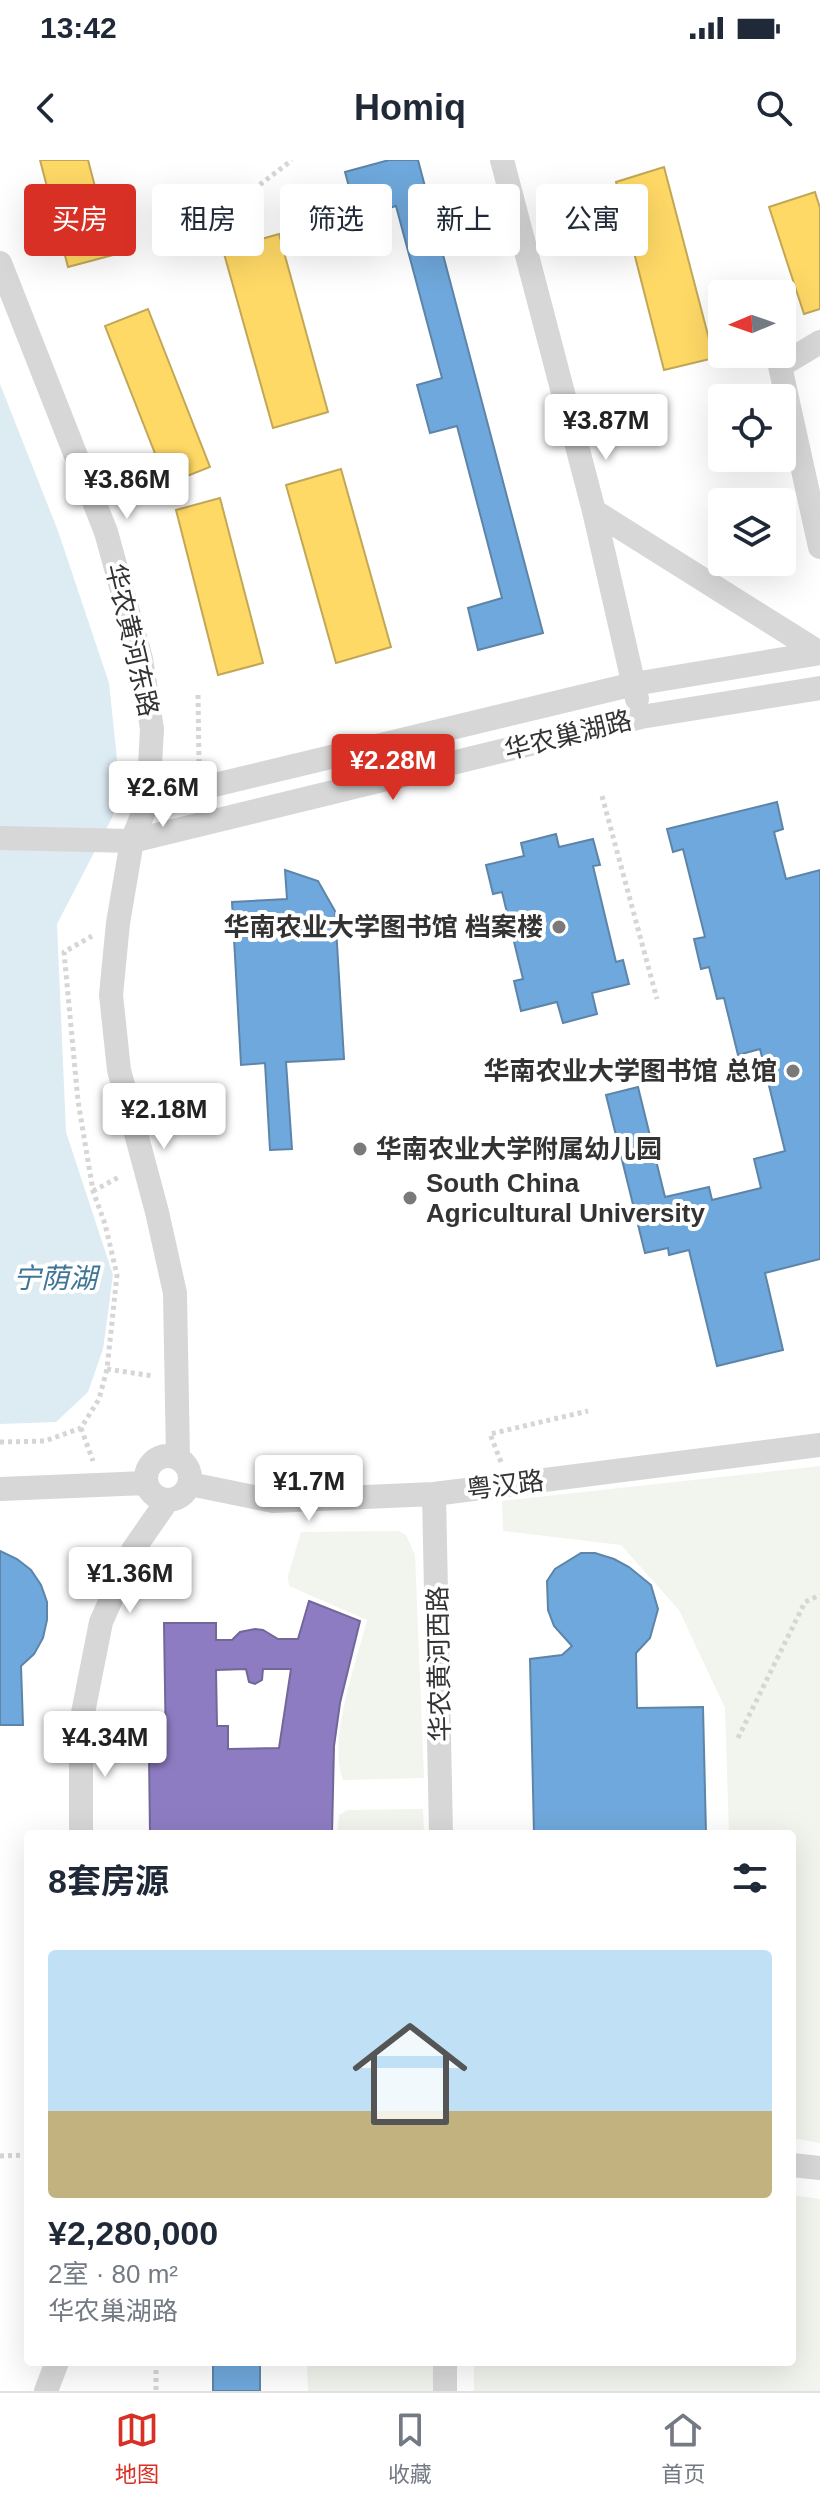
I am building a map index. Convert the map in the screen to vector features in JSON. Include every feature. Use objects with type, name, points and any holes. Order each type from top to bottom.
[{"type":"street","points":[[502,160],[594,511],[641,717]]},
{"type":"street","name":"华农黄河东路","points":[[0,263],[106,532],[141,659],[152,729],[148,801],[132,841],[118,923],[111,995],[119,1070],[175,1293],[178,1458]]},
{"type":"street","points":[[820,342],[780,366],[820,547]]},
{"type":"street","points":[[594,511],[820,653]]},
{"type":"street","name":"华农巢湖路","points":[[148,801],[634,684],[820,653]]},
{"type":"street","name":"华农巢湖路","points":[[0,838],[132,841],[641,717],[820,688]]},
{"type":"street","name":"粤汉路","points":[[190,1484],[273,1501],[434,1494],[820,1445]]},
{"type":"street","points":[[81,1830],[81,1723],[101,1622],[133,1550],[167,1501],[181,1496],[190,1484],[188,1468],[178,1458],[171,1456],[157,1458],[147,1469],[146,1483],[152,1495],[167,1501]]},
{"type":"street","points":[[0,1489],[146,1483]]},
{"type":"street","name":"华农黄河西路","points":[[434,1494],[441,1830]]},
{"type":"street","points":[[796,2165],[820,2168]]},
{"type":"street","points":[[46,2391],[55,2366]]},
{"type":"street","points":[[445,2366],[445,2391]]},
{"type":"path","points":[[261,184],[292,160]]},
{"type":"path","points":[[198,695],[199,788]]},
{"type":"path","points":[[602,796],[657,999]]},
{"type":"path","points":[[0,1442],[45,1441],[81,1428],[99,1399],[107,1369],[117,1275],[105,1224],[93,1191],[78,1101],[64,952]]},
{"type":"path","points":[[93,1191],[143,1164]]},
{"type":"path","points":[[107,1369],[175,1379]]},
{"type":"path","points":[[509,1484],[490,1434],[588,1411]]},
{"type":"path","points":[[81,1428],[102,1485]]},
{"type":"path","points":[[738,1738],[805,1602],[820,1595]]},
{"type":"path","points":[[0,2156],[24,2155]]},
{"type":"path","points":[[156,2366],[156,2391]]},
{"type":"shaded area","points":[[820,1466],[820,2143],[796,2139],[796,1830],[729,1830],[725,1708],[679,1610],[621,1545],[503,1531],[502,1501]]},
{"type":"shaded area","points":[[399,1531],[406,1535],[415,1555],[424,1778],[343,1780],[339,1764],[341,1723],[367,1620],[289,1586],[288,1576],[301,1532]]},
{"type":"shaded area","points":[[423,1809],[424,1830],[337,1830],[339,1815],[347,1810]]},
{"type":"shaded area","points":[[796,2196],[820,2199],[820,2391],[474,2391],[474,2366],[796,2366]]},
{"type":"shaded area","points":[[307,2366],[433,2366],[434,2391],[308,2391]]},
{"type":"water","name":"宁荫湖","points":[[0,384],[58,531],[109,683],[119,778],[113,816],[57,924],[66,1132],[113,1275],[103,1349],[88,1392],[56,1422],[0,1424]]},
{"type":"building: 住宅","points":[[40,160],[88,160],[94,184],[46,184]]},
{"type":"building: 住宅","points":[[664,167],[708,335],[708,359],[664,370],[635,256],[648,256],[648,184],[616,182]]},
{"type":"building: 住宅","points":[[815,192],[820,208],[820,309],[804,314],[796,280],[793,280],[769,207]]},
{"type":"building: 住宅","points":[[279,234],[280,256],[285,256],[328,412],[273,428],[225,256],[264,256],[264,238]]},
{"type":"building: 住宅","points":[[65,256],[109,256],[68,267]]},
{"type":"building: 住宅","points":[[148,309],[210,467],[167,484],[105,326]]},
{"type":"building: 住宅","points":[[341,469],[391,647],[336,663],[286,485]]},
{"type":"building: 住宅","points":[[220,498],[263,663],[218,675],[176,510]]},
{"type":"building: 办公","points":[[309,1601],[360,1621],[340,1703],[334,1746],[332,1830],[150,1830],[149,1753],[166,1753],[164,1623],[216,1623],[216,1640],[232,1640],[240,1632],[255,1629],[278,1639],[298,1639]],"holes":[[[246,1669],[249,1682],[255,1684],[262,1680],[263,1669],[291,1669],[279,1748],[228,1749],[228,1726],[217,1726],[216,1670]]]},
{"type":"building: 学校","points":[[389,160],[418,160],[424,184],[408,184],[408,251],[396,206],[392,207],[392,184],[348,184],[345,172]]},
{"type":"building: 学校","points":[[409,256],[443,256],[543,633],[478,650],[468,608],[502,598],[457,426],[430,433],[417,385],[442,378]]},
{"type":"building: 学校","name":"华南农业大学图书馆 总馆","points":[[777,802],[783,829],[774,832],[786,879],[820,870],[820,1259],[765,1273],[783,1350],[717,1366],[689,1250],[669,1255],[668,1248],[645,1253],[606,1095],[638,1087],[665,1197],[709,1187],[712,1200],[761,1188],[754,1159],[785,1151],[760,1049],[738,1055],[724,998],[717,999],[709,967],[701,969],[694,939],[705,937],[683,849],[673,852],[667,829]]},
{"type":"building: 学校","name":"华南农业大学图书馆 档案楼","points":[[556,834],[559,847],[593,839],[600,865],[593,866],[616,962],[623,960],[629,984],[592,993],[597,1014],[563,1023],[557,1002],[521,1011],[514,981],[523,979],[502,892],[493,894],[486,865],[524,856],[521,843]]},
{"type":"building: 学校","points":[[285,870],[318,881],[335,911],[344,1059],[286,1062],[292,1149],[270,1150],[265,1063],[241,1065],[232,902],[287,899]]},
{"type":"building: 学校","points":[[0,1551],[31,1570],[47,1602],[43,1638],[34,1654],[21,1666],[23,1725],[0,1725]]},
{"type":"building: 学校","points":[[581,1553],[595,1553],[629,1567],[651,1585],[658,1609],[650,1638],[636,1653],[637,1708],[703,1707],[706,1830],[534,1830],[530,1659],[562,1655],[572,1646],[554,1626],[548,1610],[547,1581],[555,1569]]},
{"type":"building: 学校","points":[[213,2366],[260,2366],[260,2391],[213,2391]]},
{"type":"place","name":"华南农业大学图书馆 档案楼","points":[[559,927]]},
{"type":"place","name":"华南农业大学图书馆 总馆","points":[[793,1071]]},
{"type":"place","name":"华南农业大学附属幼儿园","points":[[360,1149]]},
{"type":"place","name":"South China Agricultural University","points":[[410,1198]]}]
